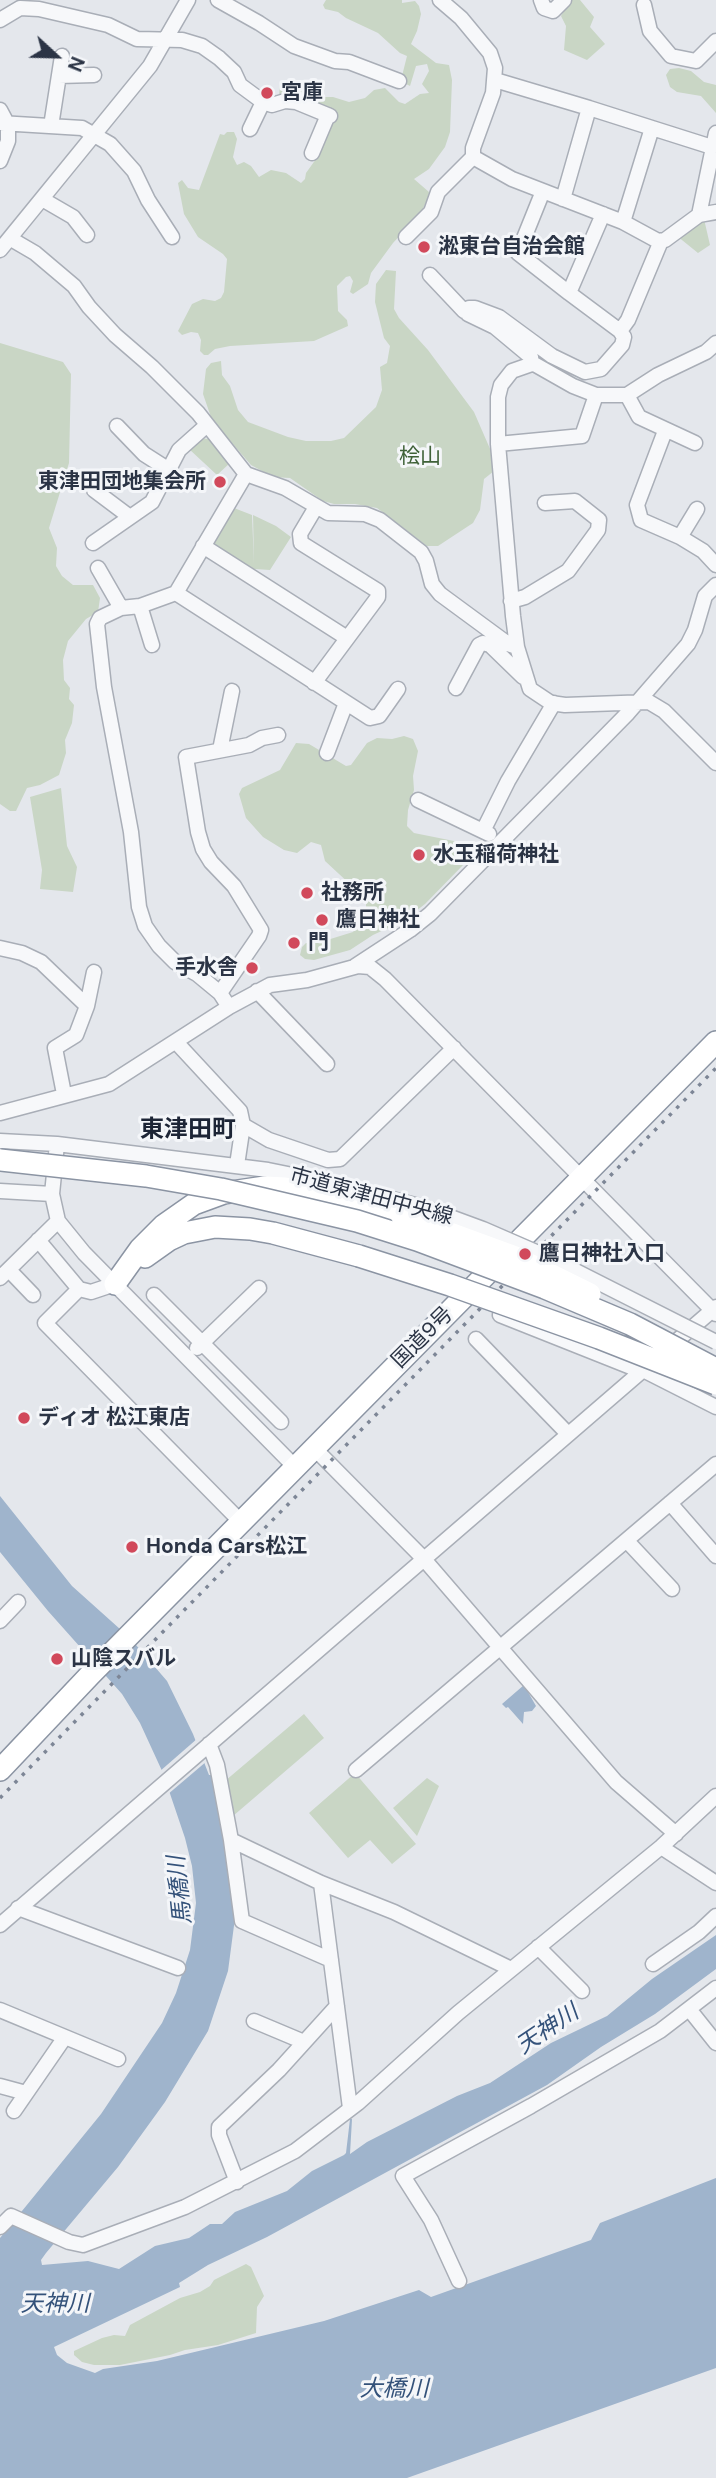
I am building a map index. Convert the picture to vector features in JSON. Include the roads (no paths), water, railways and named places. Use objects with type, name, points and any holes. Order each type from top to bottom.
[{"type":"highway","name":"国道9号","points":[[0,1770],[90,1675],[716,1042]]},
{"type":"highway","points":[[0,1160],[82,1168],[184,1183],[357,1221],[478,1261],[629,1324],[716,1369]]},
{"type":"highway","points":[[115,1284],[140,1248],[164,1224],[194,1204],[224,1193],[265,1187],[285,1188],[345,1199],[401,1215],[491,1247],[617,1307],[629,1324]]},
{"type":"highway","points":[[115,1284],[141,1260],[184,1233],[215,1227],[262,1231],[359,1256],[450,1285],[716,1384]]},
{"type":"street","points":[[0,250],[150,66],[188,0]]},
{"type":"street","points":[[218,0],[294,46],[335,61],[349,62],[399,81]]},
{"type":"street","points":[[406,237],[431,212],[438,192],[473,157],[473,148],[490,103],[495,80],[495,68],[490,53],[461,18],[440,0]]},
{"type":"street","points":[[541,0],[544,8],[553,11],[564,0]]},
{"type":"street","points":[[646,2],[650,31],[671,57],[696,61],[716,41]]},
{"type":"street","points":[[0,20],[20,8],[39,9],[108,25],[137,38],[167,38],[202,47],[234,72],[240,85],[263,102],[272,105],[285,101],[296,102],[329,115],[312,153]]},
{"type":"street","points":[[51,126],[62,55]]},
{"type":"street","points":[[59,76],[94,75]]},
{"type":"street","points":[[495,80],[652,128],[714,140],[699,215]]},
{"type":"street","points":[[250,129],[263,102]]},
{"type":"street","points":[[563,199],[589,108]]},
{"type":"street","points":[[0,110],[9,124],[8,141],[0,161]]},
{"type":"street","points":[[9,124],[82,128],[110,144],[134,171],[148,200],[172,237]]},
{"type":"street","points":[[624,222],[652,128]]},
{"type":"street","points":[[473,157],[512,179],[624,222],[661,242]]},
{"type":"street","points":[[464,311],[475,308],[499,317],[552,356],[588,373],[608,364],[623,342],[621,331],[518,253],[543,191]]},
{"type":"street","points":[[41,199],[73,217],[87,235]]},
{"type":"street","points":[[621,331],[661,242],[699,215],[716,212]]},
{"type":"street","points":[[569,293],[604,214]]},
{"type":"street","points":[[11,239],[44,260],[74,286],[115,335],[152,367],[207,425],[246,474],[285,488],[328,513],[365,514],[380,520],[424,556],[432,584],[440,594],[517,648]]},
{"type":"street","points":[[429,275],[464,311],[495,327],[531,357],[532,364]]},
{"type":"street","points":[[716,343],[706,352],[658,375],[627,395],[596,395],[532,364],[512,371],[501,385],[498,397],[498,444],[511,601],[517,648],[530,690],[540,698],[565,705],[649,702],[664,710],[716,763]]},
{"type":"street","points":[[498,444],[582,436],[596,395]]},
{"type":"street","points":[[627,395],[639,417],[695,443]]},
{"type":"street","points":[[93,543],[152,502],[179,450],[207,425]]},
{"type":"street","points":[[117,426],[144,454],[169,470]]},
{"type":"street","points":[[665,431],[638,505],[641,520],[703,551],[716,565]]},
{"type":"street","points":[[229,1007],[220,993],[197,974],[175,962],[145,926],[139,907],[131,832],[112,737],[97,624],[100,618],[121,608],[140,606],[176,593],[246,474]]},
{"type":"street","points":[[94,490],[130,517]]},
{"type":"street","points":[[511,601],[525,597],[562,576],[598,530],[598,520],[575,501],[545,503]]},
{"type":"street","points":[[314,683],[378,597],[377,591],[301,543],[300,534],[316,507]]},
{"type":"street","points":[[684,540],[697,509]]},
{"type":"street","points":[[203,546],[348,638]]},
{"type":"street","points":[[98,568],[121,608]]},
{"type":"street","points":[[354,967],[430,914],[638,702],[688,644],[695,631],[705,596],[716,585]]},
{"type":"street","points":[[176,593],[314,683],[375,719],[398,689]]},
{"type":"street","points":[[140,606],[152,646]]},
{"type":"street","points":[[456,688],[479,645],[485,643],[525,678]]},
{"type":"street","points":[[220,750],[232,691]]},
{"type":"street","points":[[327,753],[346,703]]},
{"type":"street","points":[[484,829],[508,781],[554,703]]},
{"type":"street","points":[[220,993],[261,933],[260,927],[234,886],[216,868],[203,849],[186,757],[249,745],[262,738],[278,735]]},
{"type":"street","points":[[418,800],[484,829],[500,842]]},
{"type":"street","points":[[0,948],[22,953],[41,962],[88,1006]]},
{"type":"street","points":[[0,1113],[109,1084],[229,1007],[270,985],[307,980],[366,966],[377,971],[715,1311],[423,1558],[0,1925]]},
{"type":"street","points":[[64,1094],[55,1048],[76,1035],[88,1006],[94,972]]},
{"type":"street","points":[[257,991],[327,1064]]},
{"type":"street","points":[[176,1042],[240,1111],[243,1125],[237,1165]]},
{"type":"street","points":[[243,1125],[269,1140],[328,1160],[340,1159],[454,1048]]},
{"type":"street","name":"市道東津田中央線","points":[[0,1141],[57,1144],[237,1165],[332,1183],[426,1208],[531,1250],[716,1342]]},
{"type":"street","points":[[57,1144],[52,1194],[58,1221],[84,1253],[295,1467]]},
{"type":"street","points":[[0,1191],[52,1194]]},
{"type":"street","points":[[33,1295],[4,1274],[58,1221]]},
{"type":"street","points":[[38,1240],[79,1289],[91,1292],[115,1284]]},
{"type":"street","points":[[188,1358],[259,1288]]},
{"type":"street","points":[[79,1289],[45,1323],[242,1523]]},
{"type":"street","points":[[155,1295],[281,1422]]},
{"type":"street","points":[[500,1315],[642,1370],[716,1407]]},
{"type":"street","points":[[476,1339],[568,1434]]},
{"type":"street","points":[[217,1388],[232,1373]]},
{"type":"street","points":[[314,1448],[423,1558],[616,1782],[676,1834]]},
{"type":"street","points":[[356,1770],[716,1464]]},
{"type":"street","points":[[670,1503],[716,1556]]},
{"type":"street","points":[[627,1541],[672,1589]]},
{"type":"street","points":[[0,1621],[18,1602]]},
{"type":"street","points":[[206,1747],[217,1765],[242,1921],[331,1960]]},
{"type":"street","points":[[0,2227],[12,2216],[83,2245],[185,2207],[295,2151],[661,1847],[716,1796]]},
{"type":"street","points":[[231,1840],[321,1883],[385,1908],[511,1969]]},
{"type":"street","points":[[661,1847],[716,1883]]},
{"type":"street","points":[[321,1883],[350,2108]]},
{"type":"street","points":[[19,1908],[178,1968]]},
{"type":"street","points":[[653,1964],[699,1932],[716,1916]]},
{"type":"street","points":[[538,1947],[582,1991]]},
{"type":"street","points":[[459,2281],[431,2220],[403,2176],[660,2031],[716,1988]]},
{"type":"street","points":[[237,2182],[219,2135],[219,2127],[337,2006]]},
{"type":"street","points":[[689,2009],[716,2043]]},
{"type":"street","points":[[0,2010],[118,2059]]},
{"type":"street","points":[[254,2021],[304,2042]]},
{"type":"street","points":[[14,2111],[65,2037]]},
{"type":"street","points":[[0,2086],[26,2093]]},
{"type":"water","name":"大橋川","points":[[0,1496],[72,1586],[130,1638],[167,1681],[193,1734],[209,1775],[212,1775],[225,1837],[235,1918],[228,1971],[208,2031],[165,2102],[118,2167],[46,2253],[41,2260],[42,2265],[88,2261],[119,2269],[155,2246],[189,2238],[210,2224],[222,2224],[235,2212],[287,2191],[312,2171],[344,2155],[350,2119],[350,2154],[367,2142],[457,2096],[490,2083],[551,2043],[607,2016],[652,1979],[716,1935],[716,1969],[655,2014],[547,2085],[267,2237],[208,2265],[179,2283],[180,2287],[54,2347],[57,2355],[67,2363],[95,2373],[103,2369],[157,2361],[324,2321],[419,2290],[431,2297],[591,2240],[600,2223],[716,2178],[716,2368],[407,2478],[0,2478],[0,2238],[101,2114],[162,2023],[176,1993],[190,1950],[196,1903],[192,1866],[185,1838],[163,1773],[140,1723],[122,1694],[0,1552]]},
{"type":"water","points":[[524,1685],[536,1706],[532,1711],[524,1712],[523,1724],[502,1704]]},
{"type":"railway","points":[[0,1798],[716,1068]]},
{"type":"place","name":"宮庫","points":[[267,93]]},
{"type":"place","name":"淞東台自治会館","points":[[424,247]]},
{"type":"place","name":"東津田団地集会所","points":[[220,482]]},
{"type":"place","name":"水玉稲荷神社","points":[[419,855]]},
{"type":"place","name":"社務所","points":[[307,893]]},
{"type":"place","name":"鷹日神社","points":[[322,920]]},
{"type":"place","name":"門","points":[[294,943]]},
{"type":"place","name":"手水舎","points":[[252,968]]},
{"type":"place","name":"鷹日神社入口","points":[[525,1254]]},
{"type":"place","name":"ディオ 松江東店","points":[[24,1418]]},
{"type":"place","name":"Honda Cars松江","points":[[132,1547]]},
{"type":"place","name":"山陰スバル","points":[[57,1659]]},
{"type":"district","name":"東津田町","points":[[188,1131]]},
{"type":"park label","name":"桧山","points":[[420,457]]},
{"type":"water label","name":"馬橋川","points":[[181,1890]]},
{"type":"water label","name":"天神川","points":[[548,2030]]},
{"type":"water label","name":"天神川","points":[[55,2305]]}]
